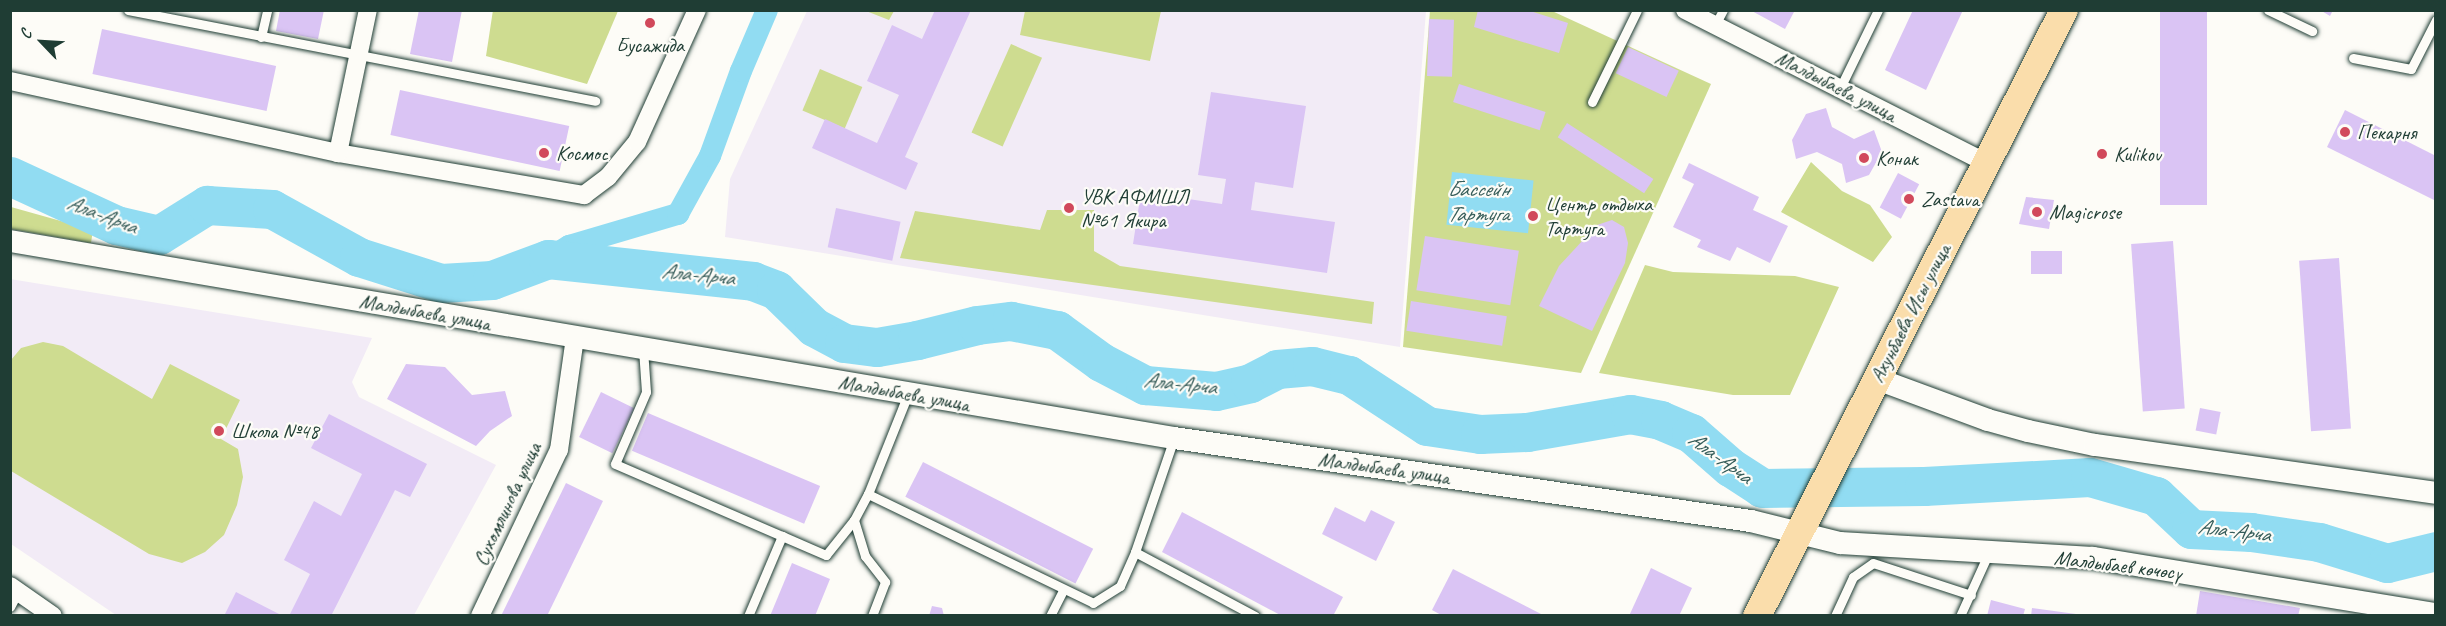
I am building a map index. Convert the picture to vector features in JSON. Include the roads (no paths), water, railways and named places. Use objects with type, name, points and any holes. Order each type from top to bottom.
[{"type":"main road","name":"Ахунбаева Исы улица","points":[[1757,615],[2064,10]]},
{"type":"street","points":[[338,153],[369,10]]},
{"type":"street","points":[[10,81],[338,153],[584,195],[608,177],[637,141],[697,10]]},
{"type":"street","name":"Малдыбаева улица","points":[[1685,10],[1719,18],[1840,88],[1987,163]]},
{"type":"street","name":"Малдыбаева улица","points":[[10,241],[1174,438],[1751,521],[1806,521]]},
{"type":"street","name":"Сухомлинова улица","points":[[480,615],[559,450],[576,337]]},
{"type":"street","points":[[1877,379],[1988,420],[2095,445],[2436,493]]},
{"type":"street","name":"Малдыбаев көчөсү","points":[[1806,521],[1840,543],[2094,558],[2436,614]]},
{"type":"street","points":[[13,595],[53,615]]},
{"type":"lane","points":[[128,10],[595,101]]},
{"type":"lane","points":[[261,37],[267,10]]},
{"type":"lane","points":[[1592,102],[1637,10]]},
{"type":"lane","points":[[1840,88],[1878,10]]},
{"type":"lane","points":[[2268,10],[2312,31]]},
{"type":"lane","points":[[2353,58],[2411,69],[2436,20]]},
{"type":"lane","points":[[643,349],[646,392],[615,464],[826,555],[854,520],[868,494],[908,394]]},
{"type":"lane","points":[[868,494],[1063,591],[1093,603],[1120,586],[1136,552],[1174,438]]},
{"type":"lane","points":[[854,520],[865,556],[885,582],[872,615]]},
{"type":"lane","points":[[748,615],[782,536]]},
{"type":"lane","points":[[1136,552],[1255,615]]},
{"type":"lane","points":[[1960,615],[1971,596],[1989,552]]},
{"type":"lane","points":[[1834,615],[1853,576],[1873,563],[1971,596]]},
{"type":"lane","points":[[1050,615],[1063,591]]},
{"type":"water","name":"Бассейн Тартуга","points":[[1452,172],[1534,181],[1528,233],[1446,225]]},
{"type":"waterway","points":[[548,259],[569,246],[678,214],[710,156],[741,71],[767,10]]},
{"type":"waterway","name":"Ала-Арча","points":[[10,176],[116,225],[159,235],[207,205],[272,209],[359,257],[441,283],[492,280],[548,259],[753,281],[776,290],[814,327],[844,343],[877,347],[977,325],[1011,321],[1057,330],[1101,362],[1145,385],[1216,391],[1250,383],[1277,369],[1312,366],[1349,375],[1427,426],[1480,434],[1527,432],[1630,414],[1660,420],[1691,433],[1730,467],[1762,488],[1924,486],[2090,477],[2156,496],[2191,529],[2251,532],[2319,542],[2387,563],[2436,551]]},
{"type":"place","name":"Бусажида","points":[[650,23]]},
{"type":"place","name":"Пекарня","points":[[2345,132]]},
{"type":"place","name":"Космос","points":[[544,153]]},
{"type":"place","name":"Kulikov","points":[[2102,154]]},
{"type":"place","name":"Конак","points":[[1864,158]]},
{"type":"place","name":"Zastava","points":[[1909,199]]},
{"type":"place","name":"УВК АФМШЛ №61 Якира","points":[[1069,208]]},
{"type":"place","name":"Magicrose","points":[[2037,212]]},
{"type":"place","name":"Центр отдыха Тартуга","points":[[1533,216]]},
{"type":"place","name":"Школа №48","points":[[219,431]]}]
